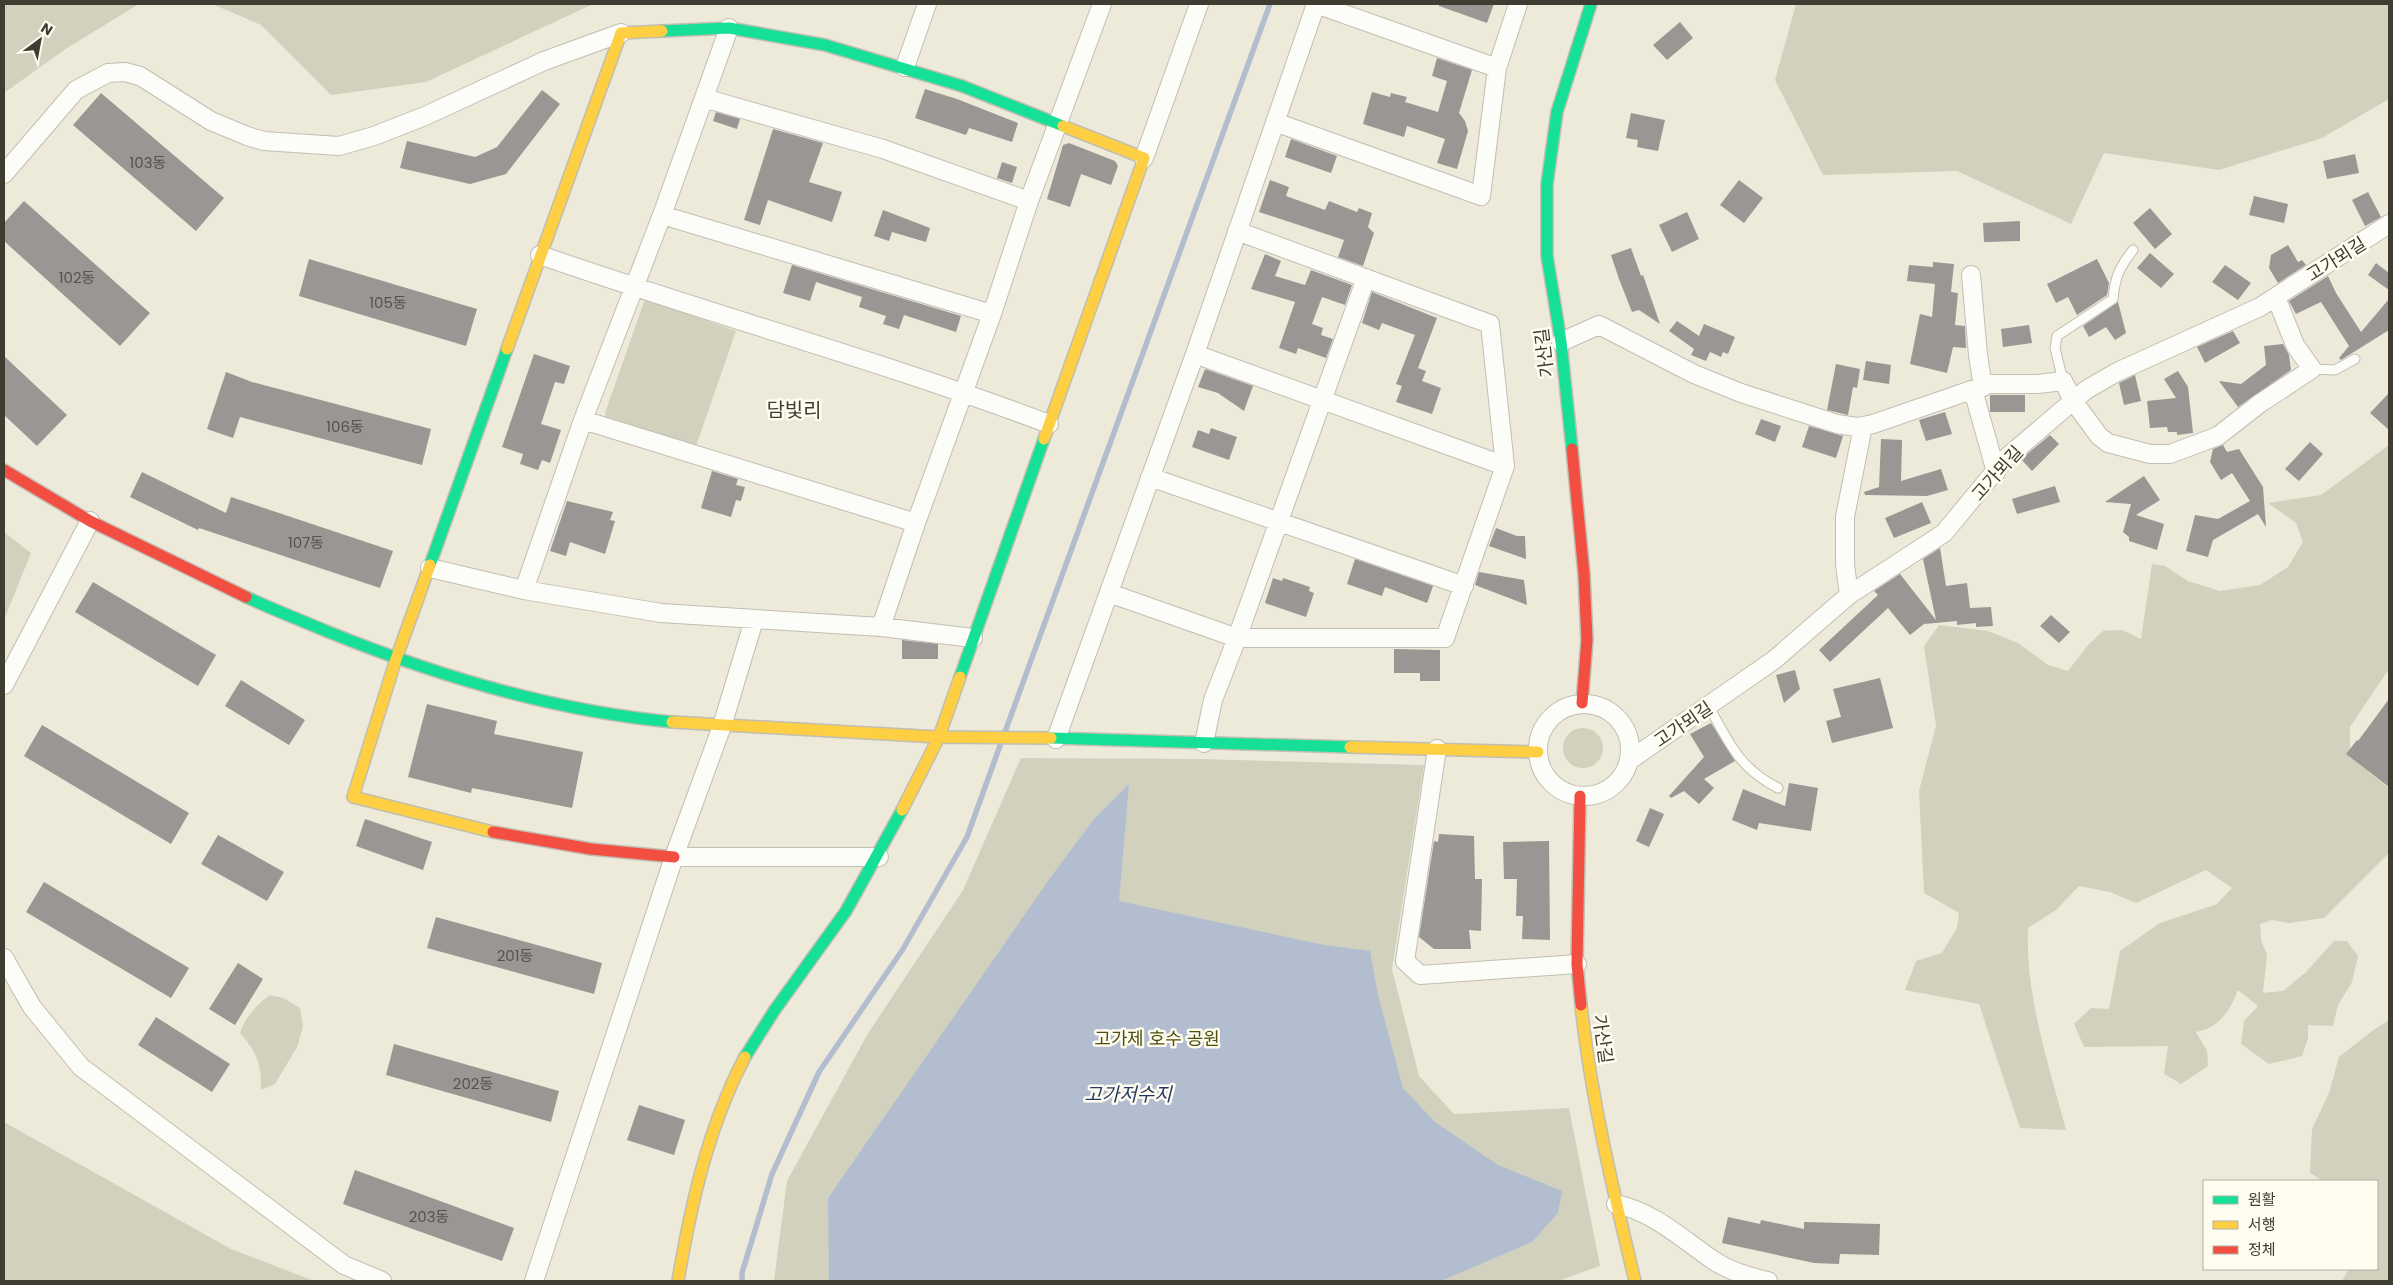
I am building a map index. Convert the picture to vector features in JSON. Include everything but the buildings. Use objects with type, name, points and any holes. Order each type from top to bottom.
[{"type":"street","points":[[905,67],[926,4]]},
{"type":"street","points":[[881,627],[916,522],[992,314],[1029,201],[1102,4]]},
{"type":"street","points":[[678,1281],[690,1215],[716,1122],[736,1074],[763,1024],[845,912],[879,857],[939,737],[1199,4]]},
{"type":"street","points":[[1049,738],[1110,593],[1316,4],[1497,68]]},
{"type":"street","points":[[1275,122],[1481,196],[1497,68],[1518,4]]},
{"type":"street","name":"가산길","points":[[1582,703],[1587,640],[1584,574],[1561,342],[1547,256],[1547,184],[1557,112],[1590,4]]},
{"type":"street","points":[[524,590],[583,420],[662,215],[729,28]]},
{"type":"street","points":[[4,174],[76,90],[108,73],[125,72],[140,76],[211,120],[247,136],[264,141],[339,146],[374,136],[408,123],[544,61],[621,33],[729,28],[825,45],[905,67],[962,86],[1144,158]]},
{"type":"street","points":[[621,33],[396,659],[353,797],[513,837],[591,849],[674,857],[879,857]]},
{"type":"street","points":[[704,98],[883,149],[1029,201]]},
{"type":"street","points":[[662,215],[992,314]]},
{"type":"street","name":"고가뫼길","points":[[1630,760],[1709,707],[1774,660],[1849,595],[1944,533],[2006,458],[2086,390],[2117,372],[2260,307],[2389,224]]},
{"type":"street","points":[[1110,593],[1237,638],[1445,638],[1464,586],[1505,466],[1490,324],[1236,231]]},
{"type":"street","points":[[540,255],[634,288],[811,342],[964,392],[1049,424]]},
{"type":"street","points":[[1971,274],[1978,388],[1996,472]]},
{"type":"street","points":[[1204,743],[1213,700],[1366,278]]},
{"type":"street","points":[[1561,342],[1599,324],[1694,374],[1741,393],[1837,424],[1863,426],[1989,384],[2038,384],[2063,380],[2074,402],[2099,436],[2108,443],[2150,454],[2170,454],[2218,436],[2259,404],[2312,369],[2295,345],[2276,297]]},
{"type":"street","points":[[1195,354],[1505,466]]},
{"type":"street","points":[[583,420],[916,522]]},
{"type":"street","points":[[1849,595],[1845,565],[1845,517],[1863,426]]},
{"type":"street","points":[[4,470],[90,521],[259,603],[396,659],[504,692],[621,717],[722,726],[962,739],[1049,738],[1538,752]]},
{"type":"street","points":[[1150,477],[1464,586]]},
{"type":"street","points":[[4,685],[90,521]]},
{"type":"street","points":[[430,568],[524,590],[661,613],[881,627],[973,638]]},
{"type":"street","points":[[534,1281],[674,857],[722,726],[754,620]]},
{"type":"street","points":[[1582,703],[1596,705],[1609,710],[1620,720],[1627,732],[1631,746],[1630,760],[1625,772],[1612,787],[1594,796],[1580,796],[1567,793],[1556,786],[1547,777],[1540,765],[1538,752],[1539,738],[1545,724],[1555,714],[1568,706],[1582,703]]},
{"type":"street","points":[[1437,749],[1405,961],[1420,975],[1577,964]]},
{"type":"street","name":"가산길","points":[[1580,796],[1577,964],[1586,1051],[1616,1204],[1635,1281]]},
{"type":"street","points":[[4,958],[32,1007],[81,1067],[344,1265],[382,1281]]},
{"type":"street","points":[[1616,1204],[1633,1208],[1650,1216],[1715,1261],[1737,1272],[1768,1281]]},
{"type":"lane","points":[[2063,380],[2055,348],[2058,336],[2113,299],[2114,280],[2122,264],[2133,250]]},
{"type":"lane","points":[[2312,369],[2335,370],[2355,359]]},
{"type":"lane","points":[[1709,707],[1741,760],[1752,773],[1778,788]]},
{"type":"green space","points":[[4,4],[139,4],[67,48],[4,93]]},
{"type":"green space","points":[[212,4],[593,4],[426,82],[331,95],[261,25]]},
{"type":"green space","points":[[1796,4],[2389,4],[2389,99],[2322,138],[2219,170],[2104,153],[2071,224],[1957,171],[1823,175],[1775,80]]},
{"type":"green space","points":[[645,299],[736,331],[694,452],[606,421],[605,413]]},
{"type":"green space","points":[[2389,445],[2389,669],[2350,727],[2350,757],[2389,788],[2389,853],[2324,918],[2289,923],[2272,920],[2260,924],[2261,940],[2267,955],[2263,993],[2283,991],[2306,972],[2334,941],[2347,941],[2358,956],[2352,982],[2338,1005],[2333,1026],[2308,1025],[2308,1039],[2302,1056],[2269,1064],[2241,1044],[2244,1021],[2258,1006],[2238,990],[2223,1017],[2211,1027],[2196,1032],[2207,1051],[2208,1066],[2181,1084],[2164,1074],[2168,1046],[2084,1047],[2074,1024],[2091,1008],[2109,1009],[2120,951],[2160,923],[2217,904],[2232,888],[2206,870],[2136,903],[2110,892],[2079,886],[2056,910],[2028,928],[2028,954],[2034,1005],[2066,1130],[2020,1128],[1979,1004],[1905,990],[1916,961],[1942,953],[1957,928],[1959,913],[1924,893],[1919,791],[1936,726],[1924,646],[1939,625],[1988,631],[2018,643],[2048,665],[2068,671],[2088,645],[2103,631],[2122,630],[2141,639],[2152,564],[2165,566],[2188,581],[2220,591],[2260,585],[2288,567],[2303,542],[2296,523],[2268,503],[2321,495]]},
{"type":"green space","points":[[4,532],[31,553],[4,620]]},
{"type":"green space","points":[[1587,728],[1594,731],[1600,737],[1603,748],[1602,756],[1594,765],[1587,768],[1579,768],[1572,765],[1564,756],[1563,744],[1566,737],[1575,729]]},
{"type":"green space","name":"고가저수지","points":[[1021,758],[1199,759],[1424,765],[1392,969],[1419,1076],[1454,1114],[1569,1108],[1600,1266],[1558,1281],[774,1281],[787,1181],[867,1035],[963,890]]},
{"type":"green space","points":[[270,995],[283,998],[300,1008],[303,1027],[297,1047],[275,1084],[261,1090],[259,1066],[255,1053],[240,1033],[252,1012]]},
{"type":"green space","points":[[2389,1020],[2389,1281],[2342,1281],[2348,1270],[2378,1270],[2378,1180],[2321,1180],[2310,1173],[2312,1129],[2329,1093],[2339,1057]]},
{"type":"green space","points":[[4,1122],[231,1249],[314,1281],[4,1281]]},
{"type":"water","name":"고가저수지","points":[[1129,784],[1119,901],[1324,945],[1370,951],[1378,995],[1403,1088],[1435,1122],[1498,1165],[1562,1191],[1558,1213],[1532,1242],[1441,1281],[829,1281],[828,1198],[1050,878],[1094,819]]},
{"type":"waterway","points":[[1005,732],[1270,4]]},
{"type":"waterway","points":[[742,1281],[742,1273],[772,1174],[819,1072],[903,949],[967,837],[1001,743]]},
{"type":"traffic: fast","points":[[1572,449],[1561,342],[1547,256],[1547,184],[1557,112],[1591,4]]},
{"type":"traffic: fast","points":[[662,31],[729,28],[825,45],[962,86],[1063,126]]},
{"type":"traffic: fast","points":[[430,565],[507,349]]},
{"type":"traffic: fast","points":[[960,677],[1044,439]]},
{"type":"traffic: fast","points":[[246,597],[326,631],[453,677],[539,700],[628,717],[672,722]]},
{"type":"traffic: fast","points":[[1051,738],[1350,747]]},
{"type":"traffic: fast","points":[[745,1057],[774,1011],[846,911],[902,810]]},
{"type":"traffic: slow","points":[[507,349],[621,33],[662,31]]},
{"type":"traffic: slow","points":[[1044,439],[1144,158],[1063,126]]},
{"type":"traffic: slow","points":[[430,565],[396,659],[353,797],[493,832]]},
{"type":"traffic: slow","points":[[672,722],[939,737],[960,677]]},
{"type":"traffic: slow","points":[[902,810],[939,737],[1051,738]]},
{"type":"traffic: slow","points":[[1350,747],[1538,752]]},
{"type":"traffic: slow","points":[[1581,1005],[1597,1109],[1635,1281]]},
{"type":"traffic: slow","points":[[678,1281],[702,1166],[721,1111],[745,1057]]},
{"type":"traffic: jam","points":[[1572,449],[1584,574],[1587,640],[1582,703]]},
{"type":"traffic: jam","points":[[4,470],[90,521],[246,597]]},
{"type":"traffic: jam","points":[[1580,796],[1577,964],[1581,1005]]},
{"type":"traffic: jam","points":[[493,832],[591,849],[674,857]]},
{"type":"district","name":"담빛리","points":[[794,410]]},
{"type":"park label","name":"고가제 호수 공원","points":[[1157,1038]]}]
